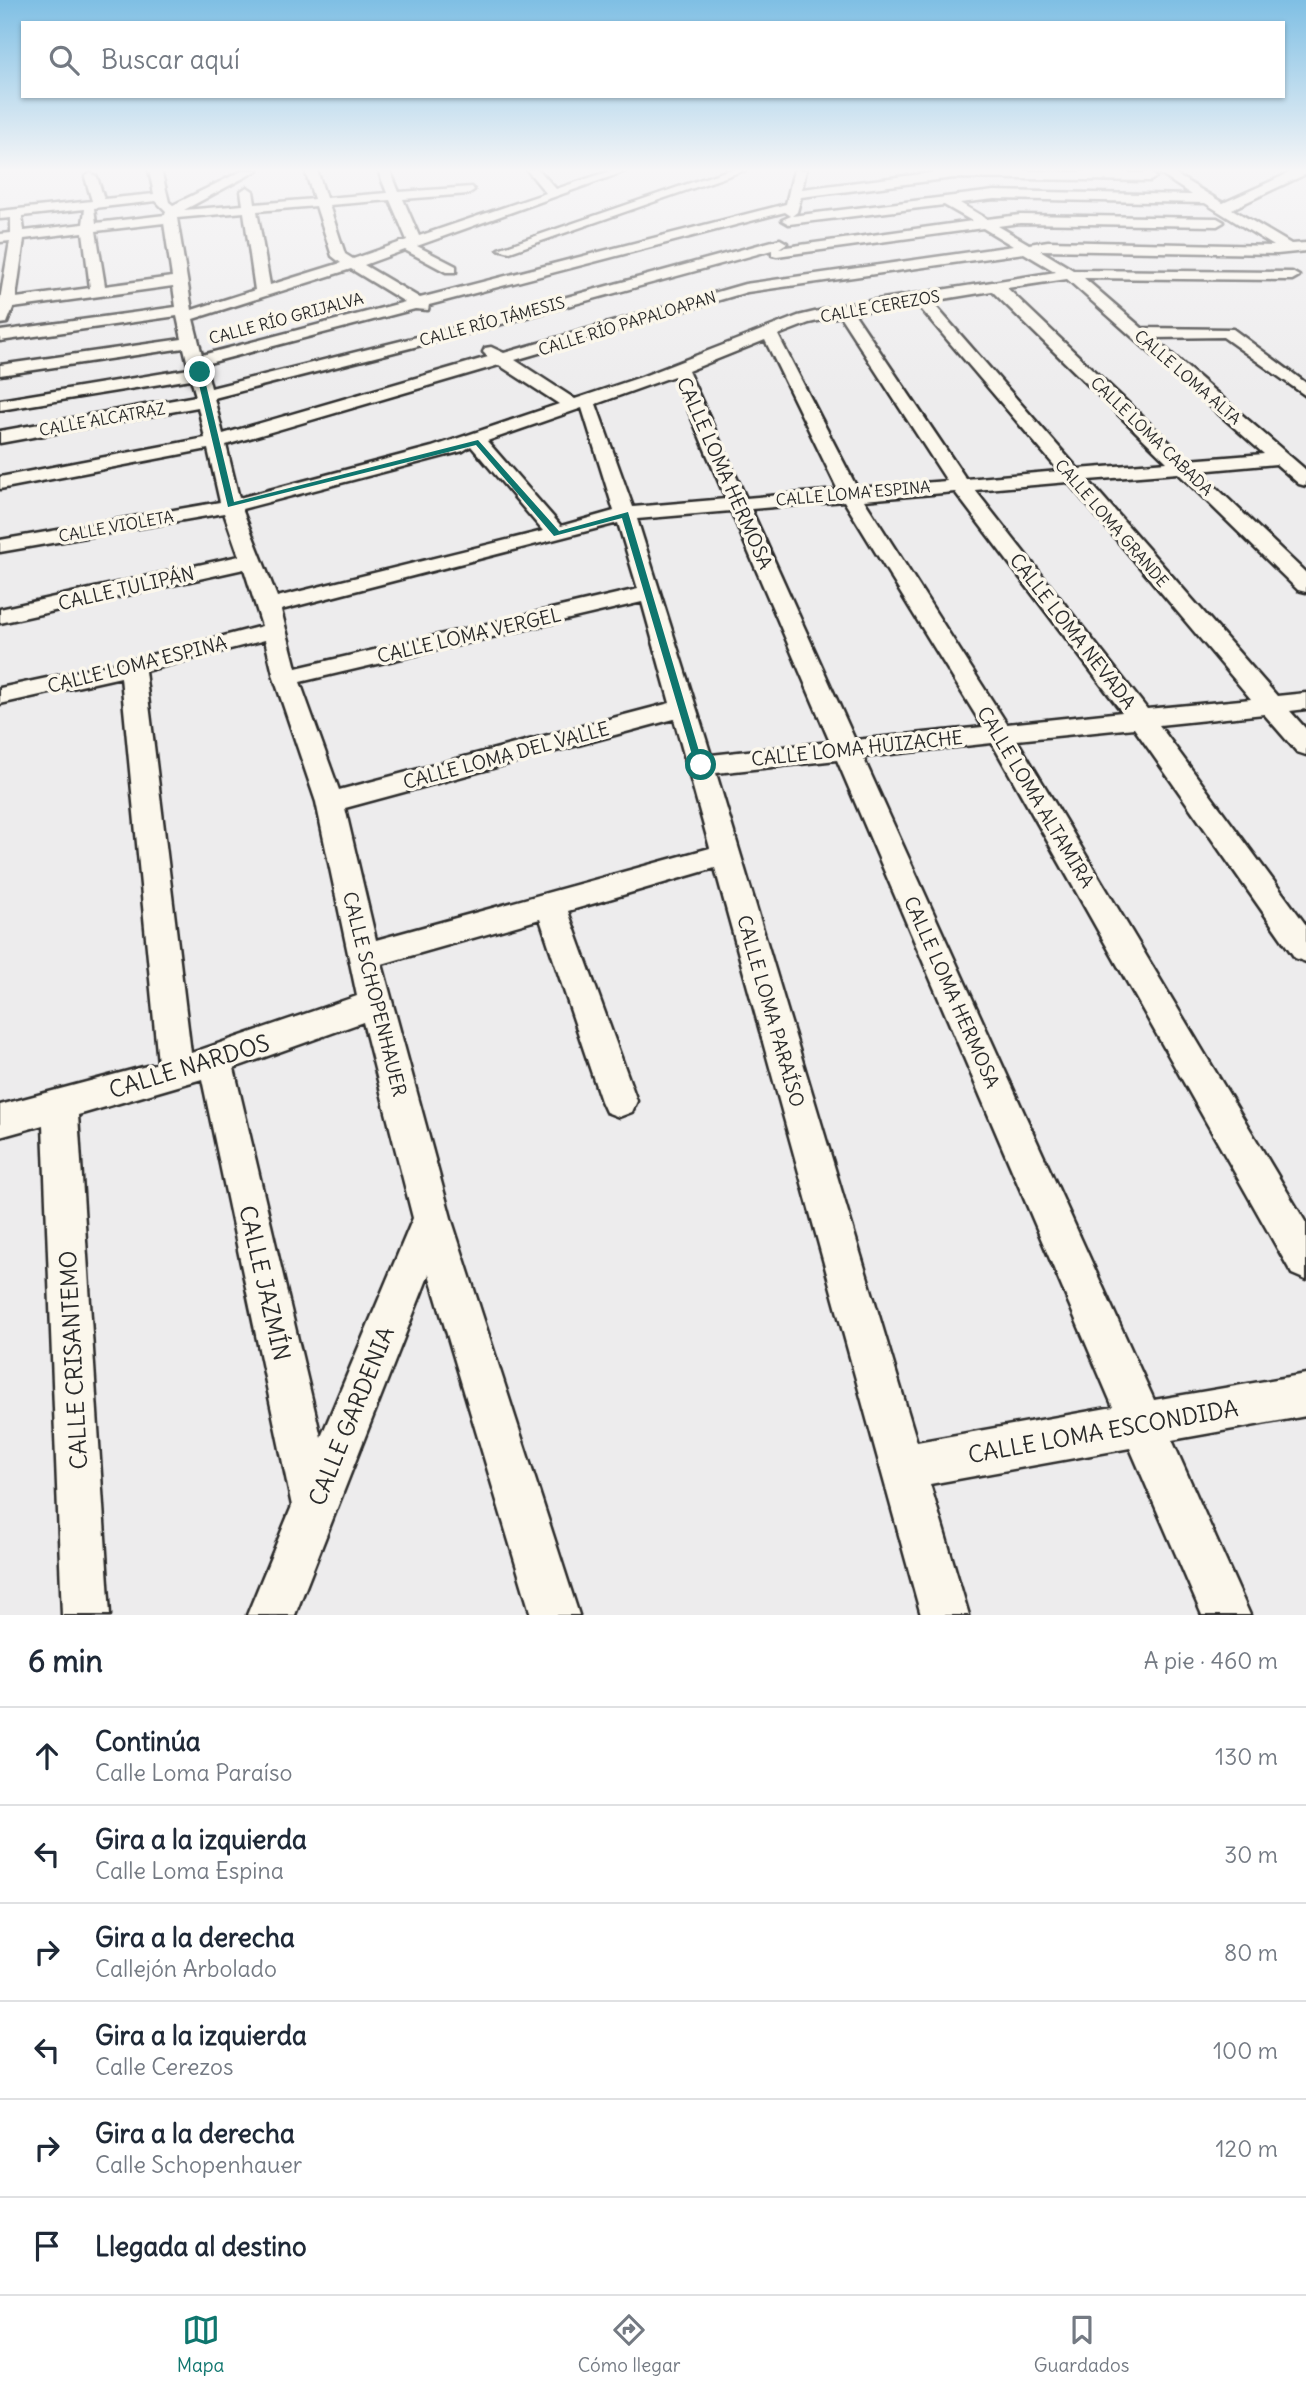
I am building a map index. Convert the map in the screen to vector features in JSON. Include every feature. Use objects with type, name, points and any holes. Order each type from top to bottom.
[{"type":"street","points":[[0,328],[16,245]]},
{"type":"street","points":[[91,245],[97,292]]},
{"type":"street","name":"CALLE SCHOPENHAUER","points":[[175,245],[178,281],[231,506],[253,560],[286,678],[330,802],[375,1004],[432,1218],[555,1615]]},
{"type":"street","points":[[256,245],[263,292]]},
{"type":"street","points":[[335,245],[339,256],[349,265],[415,302],[502,360],[583,407]]},
{"type":"street","points":[[0,336],[185,313],[263,292],[403,245]]},
{"type":"street","points":[[414,245],[451,269]]},
{"type":"street","points":[[495,245],[510,253],[530,245]]},
{"type":"street","name":"CALLE RÍO GRIJALVA","points":[[200,374],[415,302],[510,253],[568,245]]},
{"type":"street","points":[[765,302],[780,245]]},
{"type":"street","points":[[774,263],[868,245]]},
{"type":"street","name":"CALLE LOMA ALTA","points":[[1019,245],[1070,274],[1306,480]]},
{"type":"street","name":"CALLE RÍO PAPALOAPAN","points":[[0,483],[216,442],[745,288],[774,263],[1052,245]]},
{"type":"street","name":"CALLE RÍO PAPALOAPAN","points":[[1110,245],[1256,250]]},
{"type":"street","points":[[1250,245],[1301,276]]},
{"type":"street","points":[[1256,250],[1291,249],[1306,258]]},
{"type":"street","points":[[1291,249],[1301,276]]},
{"type":"street","name":"CALLE RÍO TÁMESIS","points":[[200,374],[458,331],[774,263]]},
{"type":"street","name":"CALLE CEREZOS","points":[[440,450],[478,442],[583,407],[679,369],[774,323],[796,323],[844,310],[1070,274],[1301,276]]},
{"type":"street","points":[[3,305],[178,281]]},
{"type":"street","name":"CALLE LOMA CABADA","points":[[997,286],[1306,585]]},
{"type":"street","name":"CALLE LOMA GRANDE","points":[[920,298],[1306,746]]},
{"type":"street","name":"CALLE LOMA NEVADA","points":[[844,310],[960,483],[1142,720],[1306,949]]},
{"type":"street","points":[[774,323],[796,323]]},
{"type":"street","name":"CALLE LOMA ALTAMIRA","points":[[774,323],[850,494],[1000,733],[1306,1260]]},
{"type":"street","points":[[1136,333],[1227,332],[1306,391]]},
{"type":"street","name":"CALLE LOMA HERMOSA","points":[[679,369],[1226,1615]]},
{"type":"street","points":[[0,370],[200,374]]},
{"type":"street","points":[[0,405],[200,374]]},
{"type":"street","name":"CALLE ALCATRAZ","points":[[0,437],[200,374]]},
{"type":"street","name":"CALLE CEREZOS","points":[[231,506],[440,450],[583,407]]},
{"type":"street","name":"CALLE LOMA PARAÍSO","points":[[583,407],[625,514],[651,593],[900,1467],[945,1615]]},
{"type":"street","points":[[478,442],[557,534]]},
{"type":"street","name":"CALLE LOMA ESPINA","points":[[0,696],[132,667],[271,618],[625,514],[960,483],[1281,458]]},
{"type":"street","name":"CALLE VIOLETA","points":[[0,546],[231,506]]},
{"type":"street","name":"CALLE TULIPÁN","points":[[0,616],[253,560]]},
{"type":"street","name":"CALLE LOMA VERGEL","points":[[286,678],[651,593]]},
{"type":"street","points":[[132,667],[176,1073]]},
{"type":"street","name":"CALLE LOMA HUIZACHE","points":[[701,765],[1306,701]]},
{"type":"street","name":"CALLE LOMA DEL VALLE","points":[[330,802],[683,708]]},
{"type":"street","points":[[365,956],[727,854]]},
{"type":"street","points":[[550,904],[619,1101]]},
{"type":"street","name":"CALLE NARDOS","points":[[0,1121],[176,1073],[375,1004]]},
{"type":"street","name":"CALLE JAZMÍN","points":[[215,1060],[315,1506]]},
{"type":"street","name":"CALLE CRISANTEMO","points":[[60,1105],[86,1615]]},
{"type":"street","name":"CALLE GARDENIA","points":[[271,1615],[432,1218]]},
{"type":"street","name":"CALLE LOMA ESCONDIDA","points":[[900,1467],[1306,1395]]},
{"type":"route","points":[[200,372],[231,506],[478,442],[557,534],[625,514],[701,765]]}]
